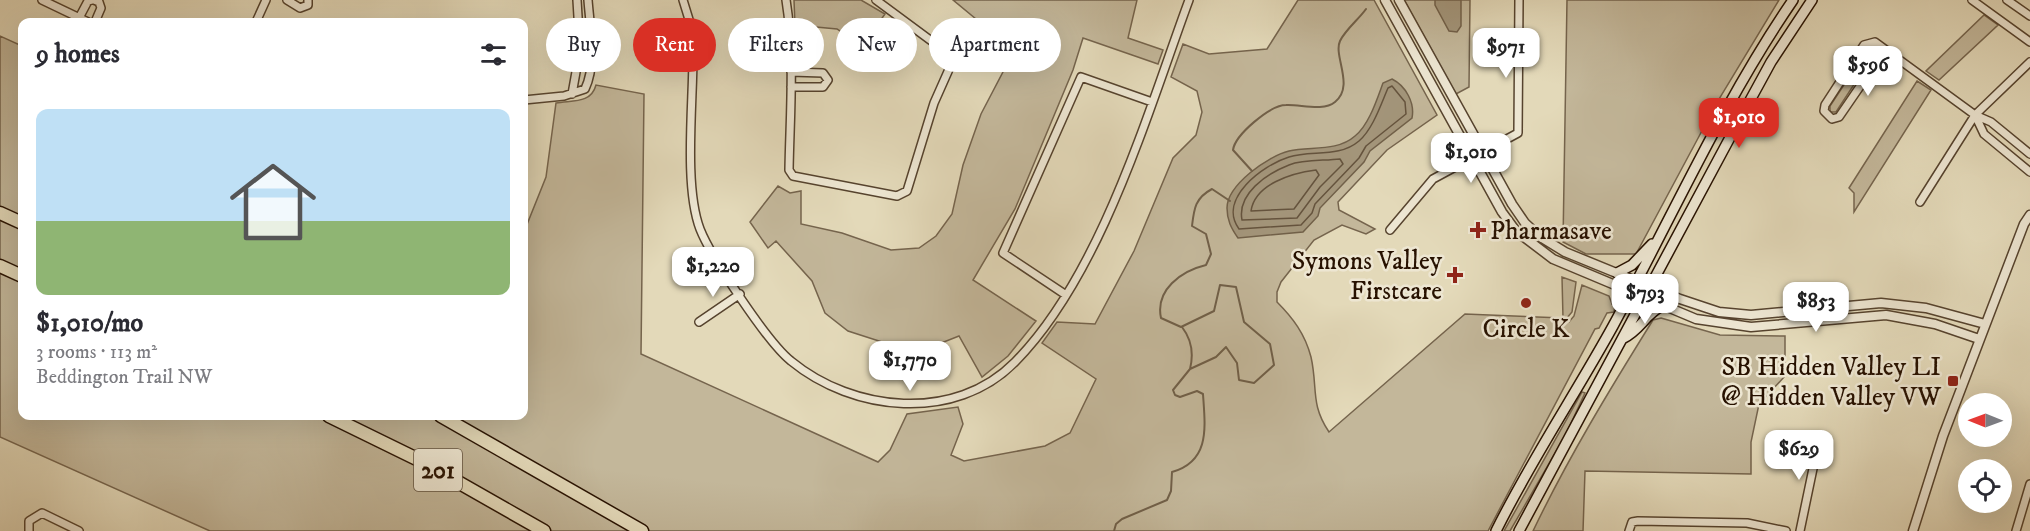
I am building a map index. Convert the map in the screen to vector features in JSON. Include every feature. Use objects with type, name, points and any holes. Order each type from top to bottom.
[{"type":"highway","points":[[0,213],[18,221]]},
{"type":"highway","points":[[0,266],[18,274]]},
{"type":"highway","name":"201","points":[[337,420],[432,466],[544,531]]},
{"type":"highway","name":"201","points":[[448,420],[642,531]]},
{"type":"main road","points":[[1496,531],[1630,292],[1750,68],[1793,0]]},
{"type":"main road","points":[[1519,531],[1771,62],[1812,0]]},
{"type":"main road","points":[[1617,273],[1632,265],[1656,241]]},
{"type":"main road","points":[[1622,339],[1636,332],[1652,312],[1662,306]]},
{"type":"street","points":[[42,0],[79,18],[88,1],[93,0],[99,2],[101,8],[97,18]]},
{"type":"street","points":[[258,18],[266,0]]},
{"type":"street","points":[[287,0],[300,8],[308,5],[308,0]]},
{"type":"street","points":[[572,94],[579,50],[577,0]]},
{"type":"street","points":[[528,100],[572,94],[585,89],[589,82],[592,41],[588,0]]},
{"type":"street","points":[[682,0],[693,46],[692,197],[700,228],[710,248],[773,342],[790,361],[814,376],[857,395],[889,403],[916,405],[954,398],[982,387],[1001,375],[1028,346],[1066,295],[1095,240],[1152,102],[1189,0]]},
{"type":"street","points":[[786,0],[789,18]]},
{"type":"street","points":[[792,87],[824,87],[828,80],[823,73],[792,72],[789,170],[793,176],[897,196],[907,191],[934,103],[950,67],[949,54],[876,0]]},
{"type":"street","points":[[1385,0],[1470,156],[1516,231],[1553,259],[1662,306],[1719,324],[1751,327],[1886,315],[1935,324],[1979,339]]},
{"type":"street","points":[[1399,0],[1482,151],[1525,223],[1539,236],[1565,252],[1719,312],[1763,314],[1881,303],[1926,308],[1985,324]]},
{"type":"street","points":[[1390,230],[1433,179],[1470,156],[1518,133],[1519,0]]},
{"type":"street","points":[[1972,0],[2030,42]]},
{"type":"street","points":[[2007,0],[2030,16]]},
{"type":"street","points":[[1885,50],[1839,117],[1832,119],[1827,115],[1824,111],[1825,105],[1864,45],[1875,42],[1975,115],[1991,122],[2030,154]]},
{"type":"street","points":[[1920,202],[1975,115],[2030,62]]},
{"type":"street","points":[[1428,78],[1439,71]]},
{"type":"street","points":[[1066,295],[1002,253],[1081,77],[1152,102]]},
{"type":"street","points":[[1975,115],[1984,134],[2030,172]]},
{"type":"street","points":[[1913,531],[1943,436],[1979,339],[2030,215]]},
{"type":"street","points":[[1516,231],[1525,223]]},
{"type":"street","points":[[699,322],[740,294]]},
{"type":"street","points":[[1800,531],[1820,435]]},
{"type":"street","points":[[2016,531],[2030,484]]},
{"type":"street","points":[[28,531],[29,521],[42,513],[79,531]]},
{"type":"street","points":[[1629,531],[1632,522],[1638,521],[1747,523],[1786,531]]},
{"type":"shaded area","points":[[794,0],[861,0],[885,14],[882,18],[836,18],[836,29],[824,28],[824,18],[795,18]]},
{"type":"shaded area","points":[[953,0],[1137,0],[1128,38],[1163,50],[1158,64],[1083,38],[1073,70],[1015,209],[973,280],[1036,321],[1008,356],[982,377],[959,336],[916,353],[848,331],[825,313],[812,281],[776,241],[768,248],[750,222],[778,186],[790,193],[801,191],[801,224],[842,233],[891,250],[919,248],[936,236],[952,214],[963,165],[981,114],[1003,72],[1061,72],[1061,18],[975,18]]},
{"type":"shaded area","points":[[1298,0],[1374,0],[1437,115],[1387,150],[1338,202],[1339,210],[1375,229],[1366,234],[1342,225],[1314,240],[1281,282],[1277,292],[1277,302],[1298,327],[1311,357],[1319,413],[1329,432],[1465,314],[1563,318],[1562,277],[1576,282],[1572,312],[1566,319],[1569,322],[1574,316],[1582,285],[1609,296],[1612,304],[1615,303],[1614,312],[1607,313],[1599,328],[1595,329],[1488,531],[210,531],[0,437],[0,36],[18,44],[18,420],[528,420],[528,222],[546,177],[556,103],[585,98],[594,91],[596,85],[644,94],[641,354],[878,462],[890,450],[907,414],[958,407],[963,424],[951,455],[964,461],[1045,446],[1070,433],[1096,379],[1042,343],[1057,322],[1095,324],[1134,251],[1173,158],[1196,135],[1202,112],[1197,91],[1171,77],[1183,44],[1209,54],[1267,49]]},
{"type":"shaded area","points":[[1404,0],[1470,0],[1469,87],[1456,94]]},
{"type":"shaded area","points":[[1567,0],[1779,0],[1719,99],[1636,254],[1586,254],[1563,242]]},
{"type":"shaded area","points":[[1984,15],[1998,25],[1939,80],[1926,71]]},
{"type":"shaded area","points":[[1876,51],[1836,112],[1830,112],[1830,106],[1865,53]]},
{"type":"shaded area","points":[[1917,81],[1931,90],[1854,212],[1854,193],[1849,188]]},
{"type":"shaded area","points":[[1661,318],[1720,335],[1785,336],[1785,376],[1759,404],[1751,442],[1751,474],[1585,471],[1583,531],[1533,531],[1560,477],[1605,398],[1653,320]]},
{"type":"shaded area","points":[[1582,392],[1585,393],[1565,436],[1510,531],[1504,531]]},
{"type":"water","points":[[1435,0],[1461,0],[1461,26],[1457,32],[1449,31],[1435,5]]},
{"type":"water","points":[[1392,79],[1401,86],[1411,101],[1412,118],[1370,151],[1364,162],[1320,208],[1318,216],[1303,232],[1238,238],[1230,224],[1227,208],[1229,199],[1241,181],[1260,165],[1280,154],[1332,146],[1348,141],[1364,125],[1383,83]]},
{"type":"waterway","points":[[1252,171],[1233,150],[1235,144],[1254,122],[1279,106],[1324,107],[1335,102],[1341,95],[1344,80],[1339,55],[1340,41],[1366,9]]},
{"type":"waterway","points":[[1114,531],[1116,524],[1122,519],[1167,500],[1171,491],[1172,472],[1185,467],[1194,460],[1199,451],[1204,430],[1203,394],[1197,391],[1180,397],[1175,395],[1173,390],[1190,369],[1216,357],[1226,347],[1237,363],[1239,380],[1254,383],[1274,365],[1270,344],[1244,322],[1236,287],[1220,285],[1214,311],[1181,327],[1161,318],[1162,299],[1172,283],[1188,272],[1206,265],[1211,254],[1206,234],[1192,226],[1199,200],[1212,189],[1230,201]]},
{"type":"waterway","points":[[1182,327],[1191,347],[1190,369]]},
{"type":"place","name":"Pharmasave","points":[[1478,230]]},
{"type":"place","name":"Symons Valley Firstcare","points":[[1455,275]]},
{"type":"place","name":"Circle K","points":[[1526,303]]},
{"type":"place","name":"SB Hidden Valley LI @ Hidden Valley VW","points":[[1953,381]]}]
